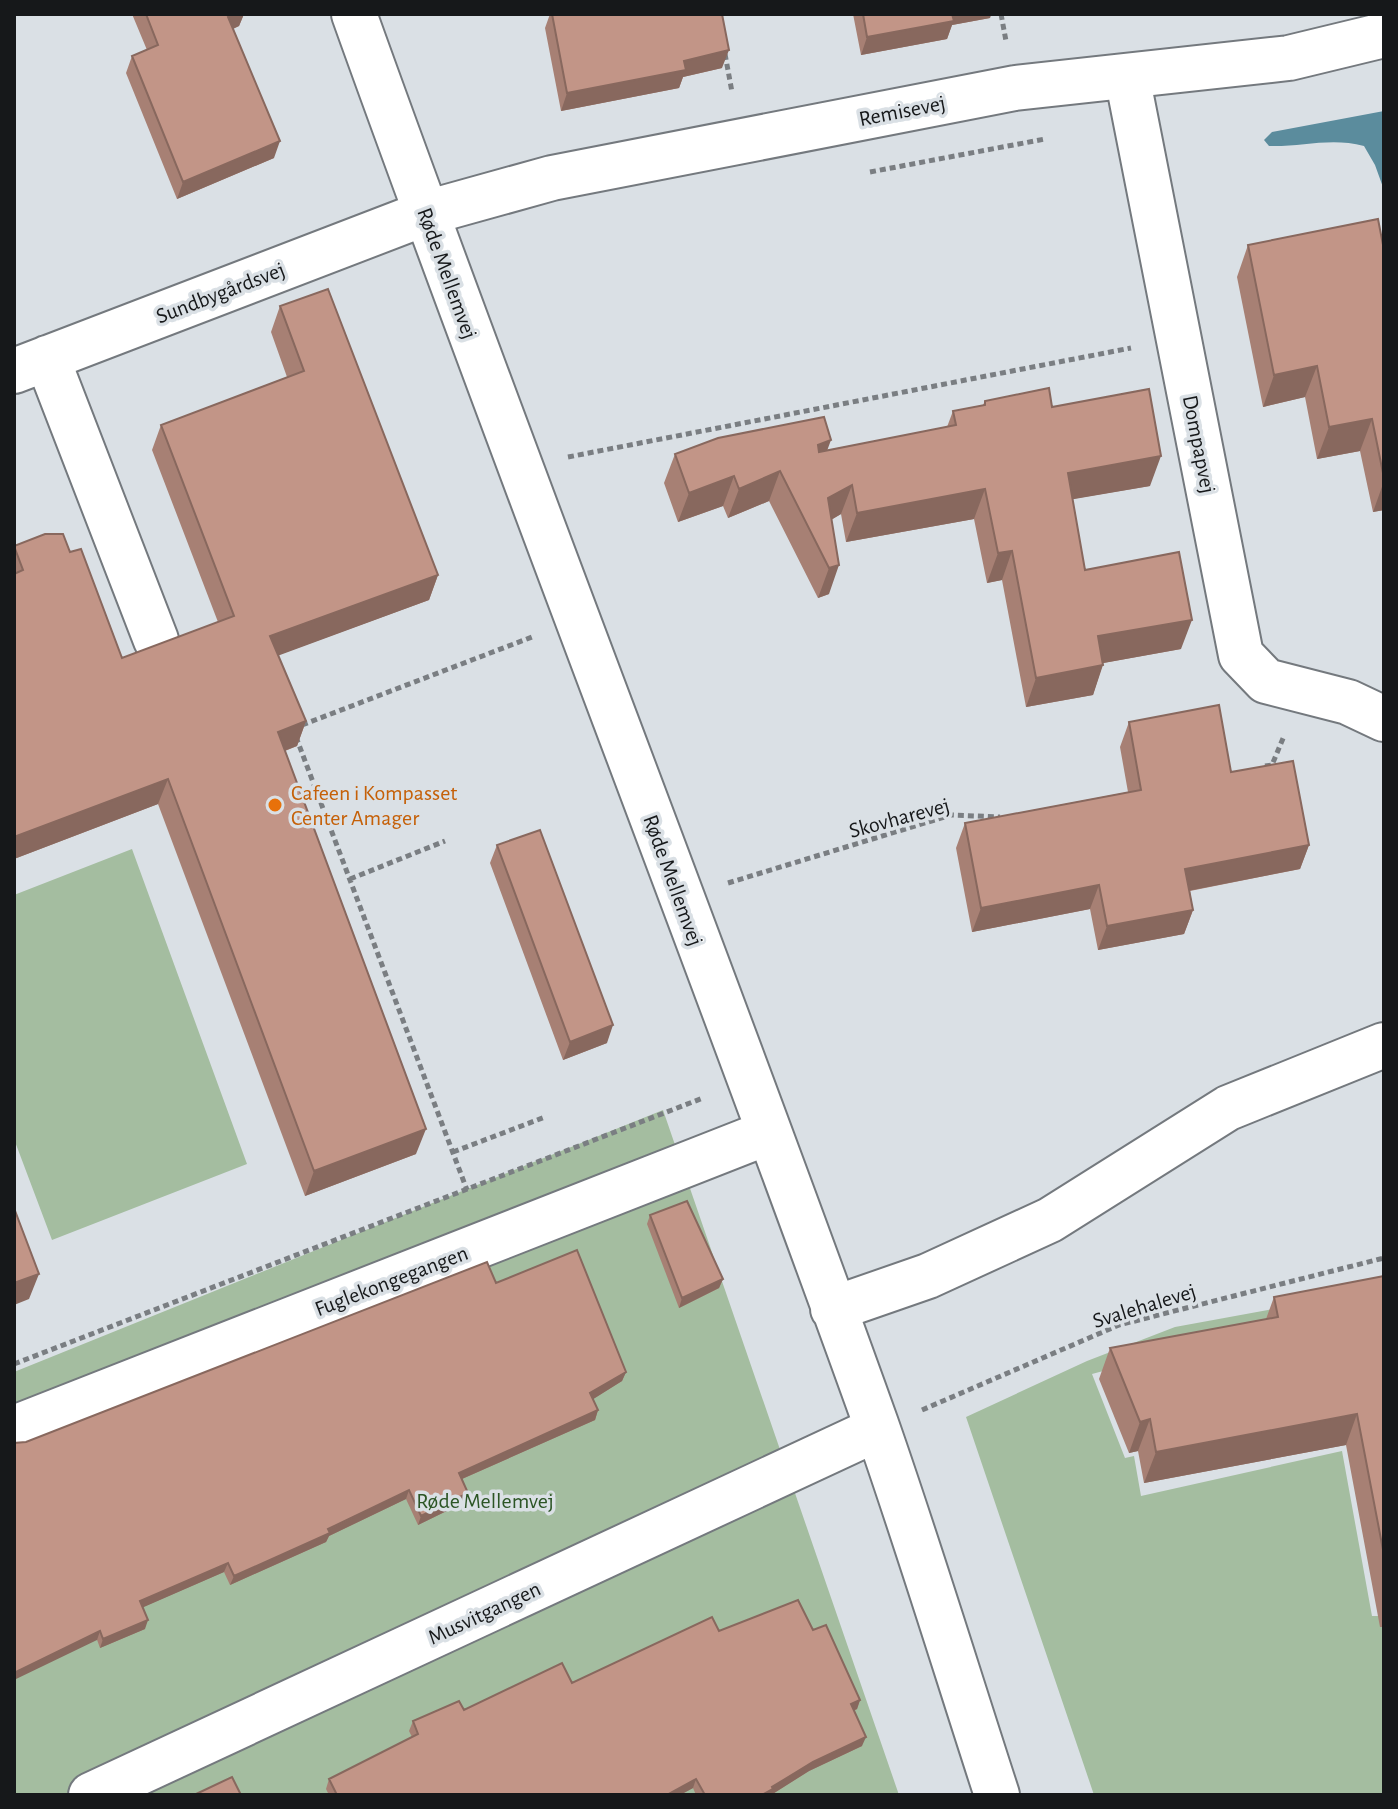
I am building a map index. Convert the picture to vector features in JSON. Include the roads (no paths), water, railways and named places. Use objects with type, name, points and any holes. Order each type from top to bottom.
[{"type":"street","name":"Røde Mellemvej","points":[[354,14],[877,1429],[997,1795]]},
{"type":"street","name":"Remisevej","points":[[426,213],[552,178],[1015,88],[1289,58],[1384,35]]},
{"type":"street","name":"Dompapvej","points":[[1127,76],[1241,655],[1266,681],[1348,702],[1384,719]]},
{"type":"street","name":"Sundbygårdsvej","points":[[30,365],[426,213]]},
{"type":"street","points":[[30,365],[156,640]]},
{"type":"street","points":[[833,1309],[928,1276],[1050,1220],[1228,1108],[1384,1045]]},
{"type":"street","name":"Fuglekongegangen","points":[[14,1428],[769,1132]]},
{"type":"street","name":"Musvitgangen","points":[[91,1795],[877,1429]]},
{"type":"water","points":[[1384,111],[1384,190],[1364,146],[1328,142],[1269,146],[1264,140],[1272,132]]},
{"type":"place","name":"Cafeen i Kompasset Center Amager","points":[[275,805]]}]
